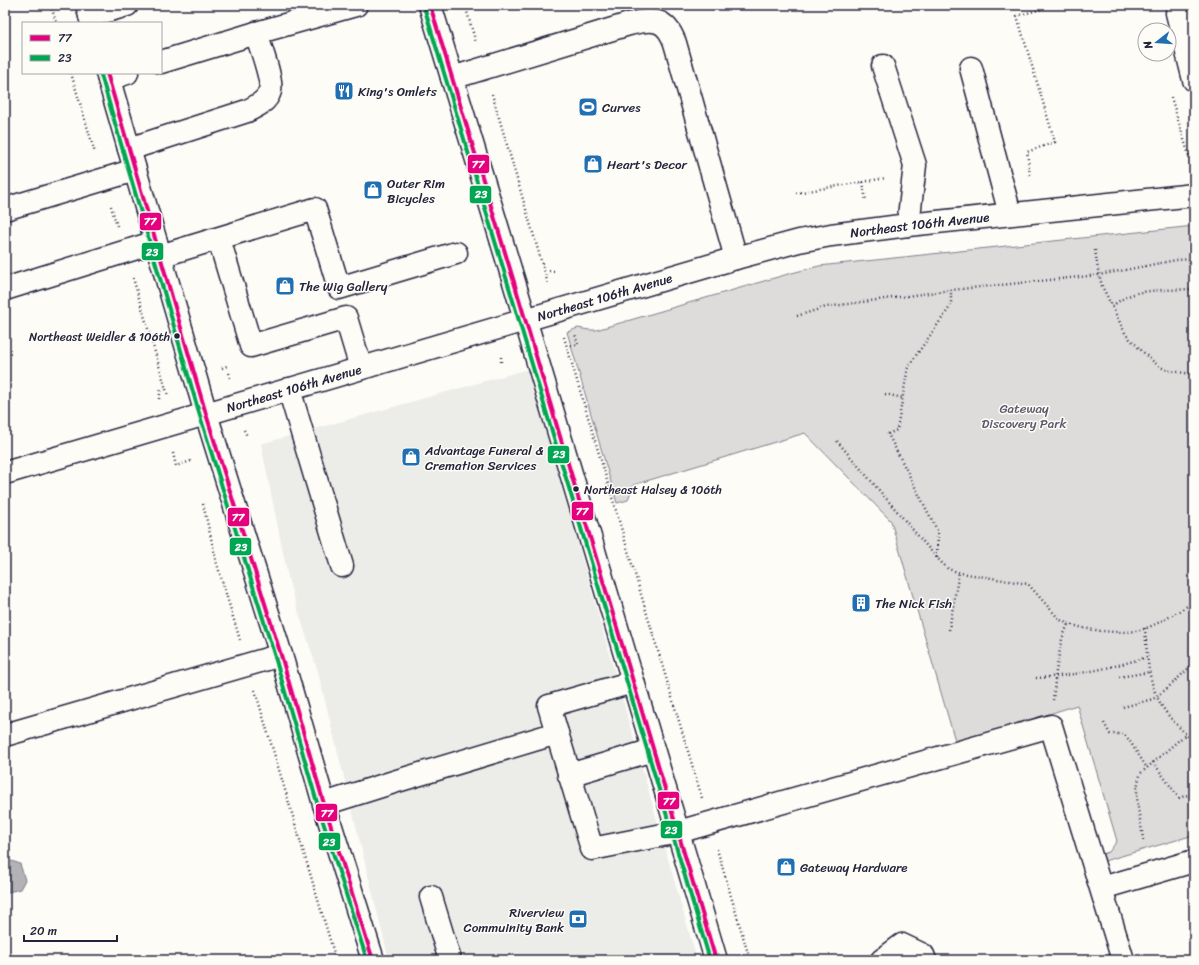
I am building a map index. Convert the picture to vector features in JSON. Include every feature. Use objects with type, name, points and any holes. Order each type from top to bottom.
[{"type":"main road","points":[[90,15],[127,5]]},
{"type":"main road","points":[[162,62],[356,5]]},
{"type":"main road","points":[[430,5],[716,960]]},
{"type":"main road","points":[[1194,9],[1177,13],[1194,80]]},
{"type":"main road","points":[[452,78],[641,21],[655,21],[665,25],[672,33],[736,258]]},
{"type":"main road","points":[[129,149],[247,111],[258,105],[266,98],[270,91],[270,78],[256,33]]},
{"type":"main road","points":[[883,66],[915,165],[908,225]]},
{"type":"main road","points":[[971,68],[1010,214]]},
{"type":"main road","points":[[115,75],[129,149],[135,170],[206,414],[281,655],[324,804],[372,960]]},
{"type":"main road","points":[[5,209],[135,170]]},
{"type":"main road","name":"Northeast 106th Avenue","points":[[5,473],[736,258],[799,241],[831,235],[908,225],[1193,195]]},
{"type":"main road","points":[[5,289],[158,249],[219,239],[315,209],[361,368]]},
{"type":"main road","points":[[219,239],[251,346],[346,318]]},
{"type":"main road","points":[[339,288],[456,252]]},
{"type":"main road","points":[[289,389],[342,566]]},
{"type":"main road","points":[[5,735],[281,655]]},
{"type":"main road","points":[[633,682],[549,706],[592,848],[678,832],[1051,726],[1123,960]]},
{"type":"main road","points":[[324,804],[557,733]]},
{"type":"main road","points":[[569,775],[653,750]]},
{"type":"main road","points":[[1102,888],[1194,861]]},
{"type":"main road","points":[[431,897],[450,960]]},
{"type":"main road","points":[[882,960],[902,945],[924,955],[925,960]]},
{"type":"path","points":[[51,5],[56,22]]},
{"type":"path","points":[[465,5],[477,45]]},
{"type":"path","points":[[1030,176],[1027,152],[1055,142],[1017,16],[1055,5]]},
{"type":"path","points":[[71,74],[97,159]]},
{"type":"path","points":[[1170,92],[1190,159],[1193,195]]},
{"type":"path","points":[[491,93],[696,778]]},
{"type":"path","points":[[796,193],[914,173]]},
{"type":"path","points":[[863,182],[866,201]]},
{"type":"path","points":[[111,205],[119,233]]},
{"type":"path","points":[[1095,250],[1102,286],[1126,335],[1160,367],[1170,371],[1194,374]]},
{"type":"path","points":[[797,316],[826,307],[951,290],[1099,275],[1176,260],[1194,259]]},
{"type":"path","points":[[549,272],[557,271]]},
{"type":"path","points":[[132,276],[165,386],[194,467]]},
{"type":"path","points":[[937,558],[938,532],[888,434],[897,430],[908,368],[950,307],[951,290]]},
{"type":"path","points":[[1112,306],[1123,298],[1134,294],[1145,292],[1194,290]]},
{"type":"path","points":[[571,345],[578,345],[574,330]]},
{"type":"path","points":[[159,401],[161,388]]},
{"type":"path","points":[[885,394],[902,398]]},
{"type":"path","points":[[837,441],[948,569],[1028,584],[1059,619],[1068,624],[1104,631],[1126,632],[1145,628],[1194,602]]},
{"type":"path","points":[[172,449],[176,466],[192,461]]},
{"type":"path","points":[[203,504],[217,564],[235,622]]},
{"type":"path","points":[[949,630],[959,572]]},
{"type":"path","points":[[1051,726],[1062,639],[1068,624]]},
{"type":"path","points":[[1145,628],[1147,657],[1156,697],[1164,710],[1186,734],[1194,740]]},
{"type":"path","points":[[1036,678],[1056,677],[1100,670],[1147,657]]},
{"type":"path","points":[[1124,707],[1156,697],[1194,662]]},
{"type":"path","points":[[1119,677],[1150,672]]},
{"type":"path","points":[[253,683],[336,960]]},
{"type":"path","points":[[1104,723],[1110,734],[1124,734],[1147,768]]},
{"type":"path","points":[[1143,840],[1136,788],[1137,781],[1141,773],[1186,734]]},
{"type":"path","points":[[1154,762],[1178,798],[1194,793]]},
{"type":"path","points":[[717,847],[750,960]]},
{"type":"shaded area","points":[[528,369],[697,960],[389,960],[318,672],[289,582],[261,444]]},
{"type":"shaded area","points":[[12,861],[20,864],[25,880],[20,889],[5,893],[5,863]]},
{"type":"green space","name":"Gateway Discovery Park","points":[[1194,226],[1194,835],[1104,861],[1102,854],[1109,852],[1117,841],[1077,705],[956,744],[891,521],[805,433],[633,485],[628,500],[617,503],[567,332],[578,328],[596,330],[819,266]]},
{"type":"transit line","name":"77","points":[[430,5],[716,960]]},
{"type":"transit line","name":"23","points":[[424,7],[710,960]]},
{"type":"transit line","name":"77","points":[[107,74],[206,414],[281,655],[324,804],[373,960]]},
{"type":"transit line","name":"23","points":[[101,75],[200,416],[275,657],[318,806],[367,960]]},
{"type":"place","name":"King's Omlets","points":[[344,91]]},
{"type":"place","name":"Curves","points":[[588,107]]},
{"type":"place","name":"Heart's Decor","points":[[593,164]]},
{"type":"place","name":"Outer Rim Bicycles","points":[[373,190]]},
{"type":"place","name":"The Wig Gallery","points":[[285,286]]},
{"type":"place","name":"Northeast Weidler & 106th","points":[[177,336]]},
{"type":"place","name":"Advantage Funeral & Cremation Services","points":[[411,457]]},
{"type":"place","name":"Northeast Halsey & 106th","points":[[576,489]]},
{"type":"place","name":"The Nick Fish","points":[[861,603]]},
{"type":"place","name":"Gateway Hardware","points":[[786,867]]},
{"type":"place","name":"Riverview Commuinity Bank","points":[[578,919]]}]
